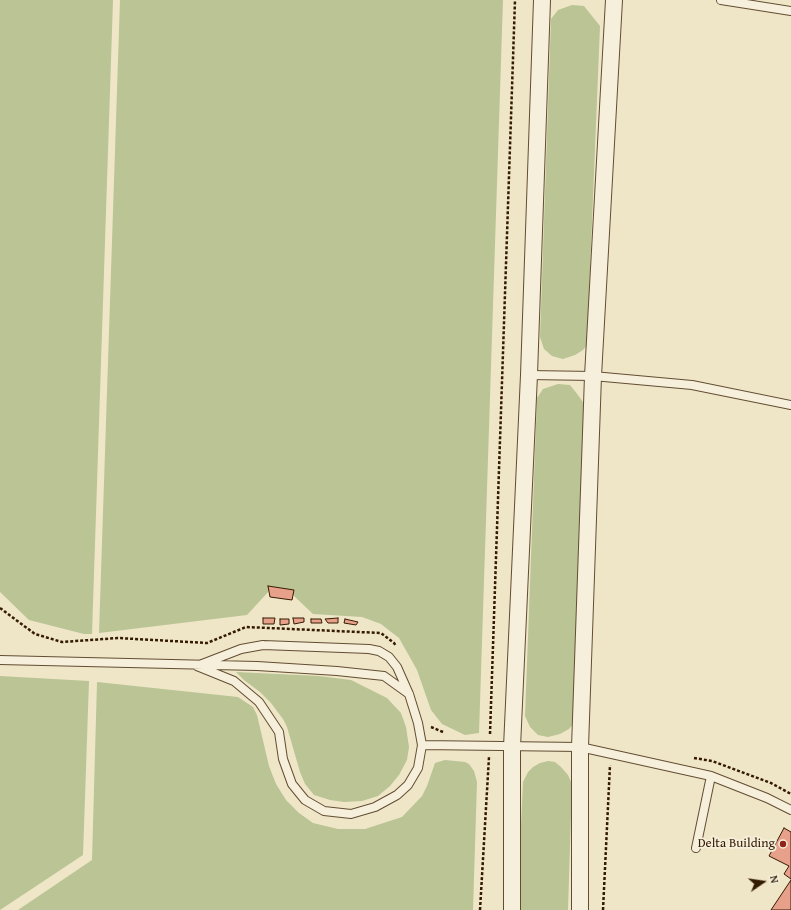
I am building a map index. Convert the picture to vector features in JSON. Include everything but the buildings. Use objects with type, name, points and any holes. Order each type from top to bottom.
[{"type":"street","points":[[512,910],[512,747],[529,375],[542,0]]},
{"type":"street","points":[[580,910],[580,747],[593,376],[614,0]]},
{"type":"lane","points":[[721,0],[791,11]]},
{"type":"lane","points":[[529,375],[593,376],[692,385],[791,405]]},
{"type":"lane","points":[[263,645],[369,649],[378,651],[389,657],[397,667],[410,694],[422,745],[418,768],[408,785],[396,795],[375,807],[351,814],[324,811],[306,800],[292,784],[283,759],[279,732],[259,702],[234,681],[197,666],[241,649],[263,645]]},
{"type":"lane","points":[[0,660],[197,666],[257,666],[337,670],[384,676],[410,694]]},
{"type":"lane","points":[[422,745],[580,747],[711,776],[767,798],[791,810]]},
{"type":"lane","points":[[696,848],[711,776]]},
{"type":"path","points":[[480,910],[490,746],[515,0]]},
{"type":"path","points":[[604,910],[610,753]]},
{"type":"green space","points":[[0,0],[113,0],[92,634],[84,634],[29,620],[0,592]]},
{"type":"green space","points":[[120,0],[503,0],[479,733],[465,735],[442,724],[431,710],[417,670],[399,638],[381,624],[362,617],[313,614],[293,595],[294,590],[268,586],[269,591],[247,615],[99,633]]},
{"type":"green space","points":[[572,5],[584,6],[600,26],[587,345],[583,350],[575,355],[563,359],[552,356],[544,349],[540,337],[551,19],[558,10]]},
{"type":"green space","points":[[558,384],[570,385],[578,395],[585,405],[585,418],[573,724],[569,729],[560,734],[548,737],[538,735],[530,727],[525,716],[537,398],[543,389]]},
{"type":"green space","points":[[236,672],[319,676],[351,680],[387,698],[401,713],[406,727],[409,747],[407,760],[399,775],[390,786],[378,796],[362,801],[344,802],[330,800],[314,795],[305,784],[300,772],[287,727],[283,719],[271,703],[260,692]]},
{"type":"green space","points":[[0,676],[89,681],[83,855],[0,910]]},
{"type":"green space","points":[[97,682],[238,697],[253,707],[257,715],[269,766],[276,784],[286,800],[299,813],[313,823],[338,829],[365,829],[402,817],[422,796],[435,763],[445,760],[465,762],[469,764],[474,771],[477,782],[473,910],[18,910],[92,860]]},
{"type":"green space","points":[[548,761],[555,762],[561,767],[568,775],[572,784],[568,910],[517,910],[523,782],[528,772],[533,767]]},
{"type":"place","name":"Delta Building","points":[[783,844]]}]
